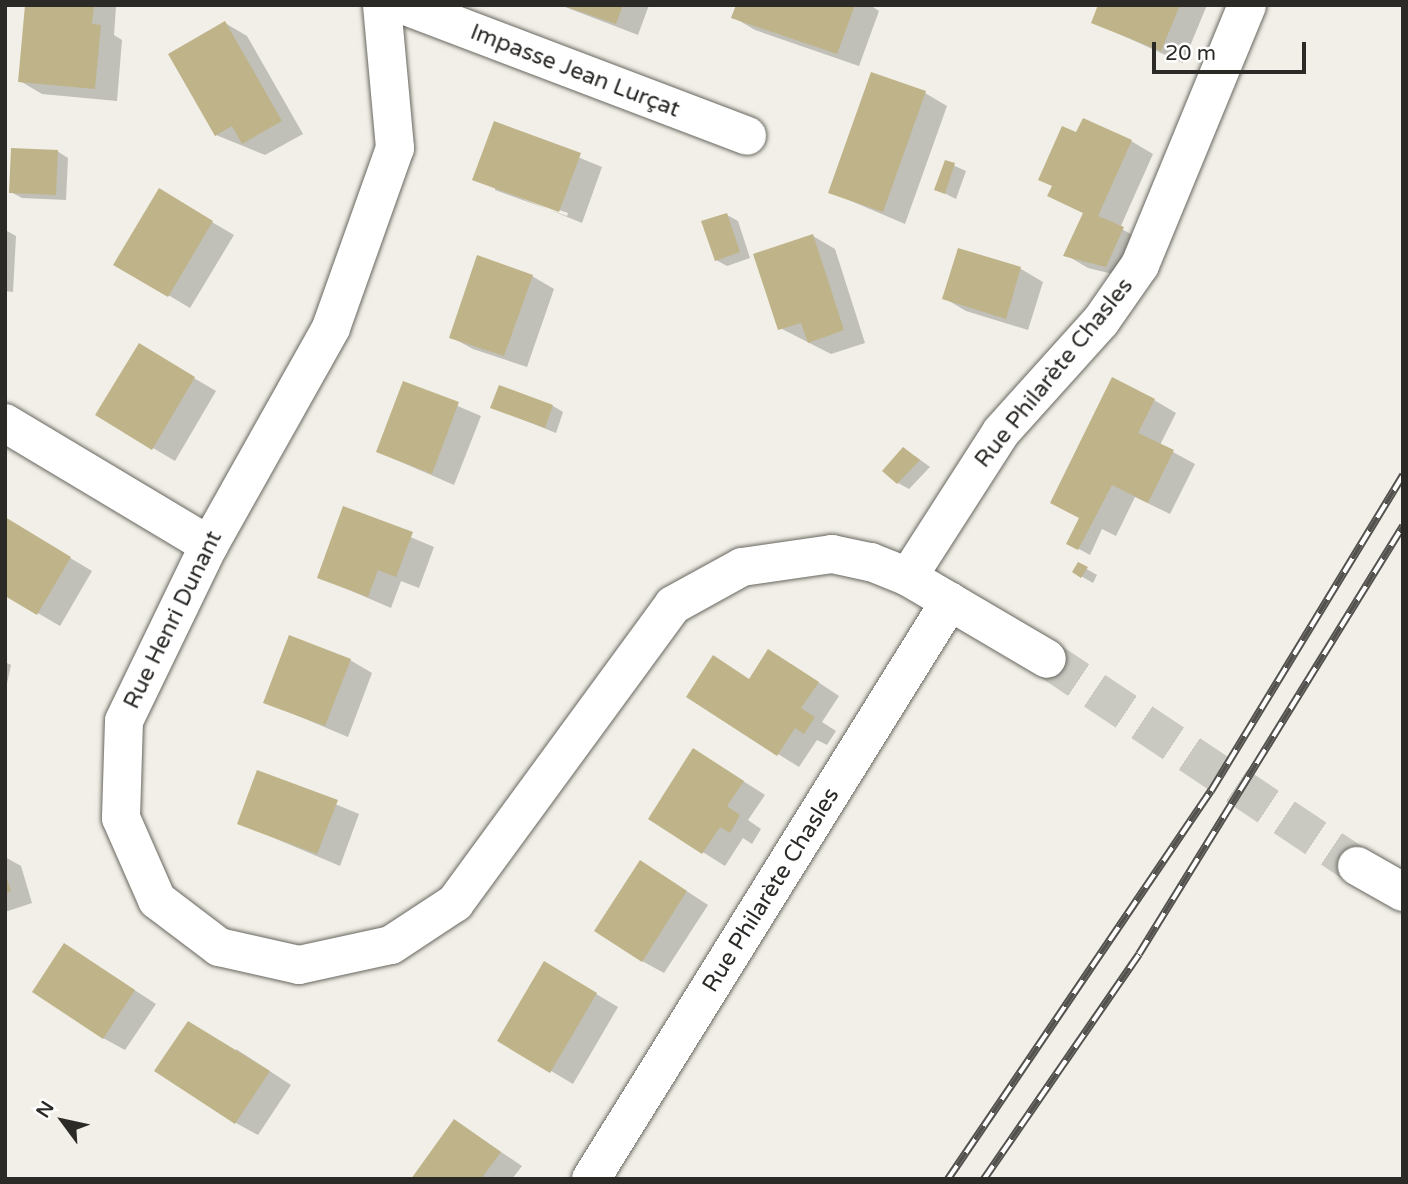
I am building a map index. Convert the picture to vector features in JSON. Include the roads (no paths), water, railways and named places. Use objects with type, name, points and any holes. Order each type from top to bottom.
[{"type":"street","name":"Rue Henri Dunant","points":[[382,5],[395,148],[331,328],[209,545],[124,721],[121,818],[157,900],[219,947],[299,965],[391,946],[455,903],[673,605],[742,567],[832,554],[908,577],[1047,659]]},
{"type":"street","name":"Impasse Jean Lurçat","points":[[403,5],[747,136]]},
{"type":"street","name":"Rue Philarète Chasles","points":[[908,577],[1001,432],[1101,321],[1140,265],[1247,5]]},
{"type":"street","points":[[5,423],[209,545]]},
{"type":"street","name":"Rue Philarète Chasles","points":[[591,1179],[950,601]]},
{"type":"street","points":[[1357,866],[1403,892]]},
{"type":"tunnel","points":[[1047,659],[1357,866]]},
{"type":"railway","points":[[948,1179],[1211,791],[1403,475]]},
{"type":"railway","points":[[984,1179],[1139,954],[1403,526]]}]
